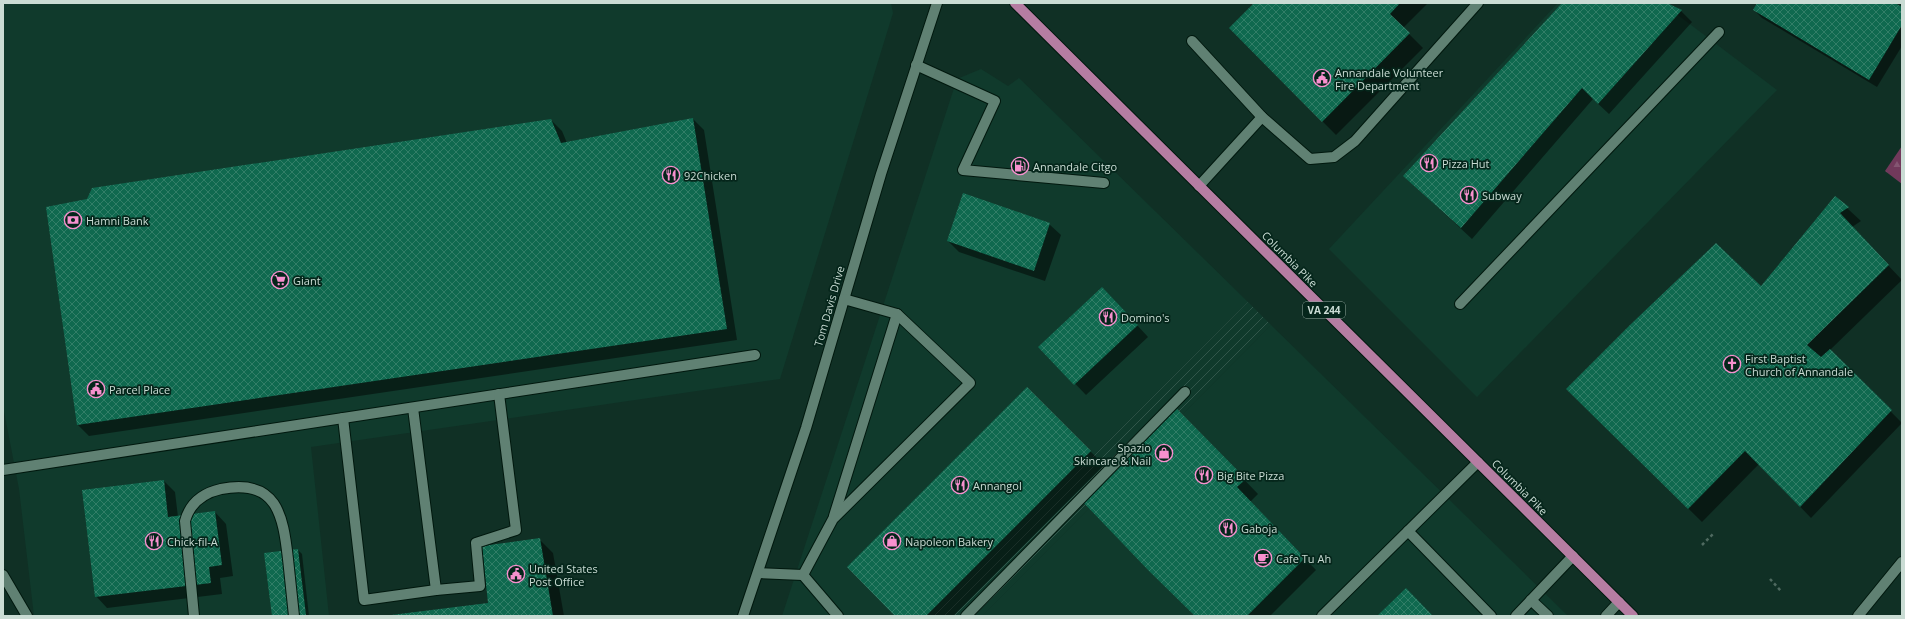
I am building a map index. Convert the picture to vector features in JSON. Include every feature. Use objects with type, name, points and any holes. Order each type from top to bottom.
[{"type":"main road","name":"Columbia Pike","points":[[1015,3],[1633,616]]},
{"type":"street","name":"Tom Davis Drive","points":[[743,616],[806,428],[881,174],[937,3]]},
{"type":"street","points":[[1192,41],[1262,117],[1310,158],[1334,157],[1355,141],[1478,3]]},
{"type":"street","points":[[1460,304],[1719,32]]},
{"type":"street","points":[[916,66],[995,101],[963,170],[1104,184]]},
{"type":"street","points":[[1199,186],[1262,117]]},
{"type":"street","points":[[833,519],[970,383],[897,314],[844,299]]},
{"type":"street","points":[[803,575],[833,519],[897,314]]},
{"type":"street","points":[[3,470],[755,355]]},
{"type":"street","points":[[966,616],[1185,392]]},
{"type":"street","points":[[343,418],[364,600],[436,590],[480,586],[476,543],[516,530],[499,394]]},
{"type":"street","points":[[413,408],[436,590]]},
{"type":"street","points":[[1322,616],[1478,462]]},
{"type":"street","points":[[194,616],[185,521],[188,511],[201,496],[211,491],[231,487],[256,490],[272,500],[278,509],[284,529],[294,616]]},
{"type":"street","points":[[1408,531],[1491,616]]},
{"type":"street","points":[[1516,616],[1573,556]]},
{"type":"street","points":[[1858,616],[1902,562]]},
{"type":"street","points":[[758,573],[803,575],[838,616]]},
{"type":"street","points":[[3,575],[27,616]]},
{"type":"street","points":[[1531,600],[1548,616]]},
{"type":"street","points":[[1606,616],[1619,602]]},
{"type":"path","points":[[1702,545],[1712,534]]},
{"type":"path","points":[[1770,578],[1782,590]]},
{"type":"shaded area","points":[[3,3],[891,3],[893,13],[780,379],[311,447],[329,616],[34,616],[19,489],[3,406]]},
{"type":"shaded area","points":[[1558,3],[1662,3],[1777,90],[1477,397],[1329,249]]},
{"type":"shaded area","points":[[981,69],[1008,86],[1019,78],[1248,302],[933,616],[782,616],[957,79]]},
{"type":"shaded area","points":[[1248,302],[1271,325],[982,616],[933,616]]},
{"type":"shaded area","points":[[1271,325],[1568,616],[982,616]]},
{"type":"green space","points":[[1902,146],[1902,184],[1885,171]]},
{"type":"building","name":"Annandale Volunteer Fire Department","points":[[1254,3],[1400,3],[1390,14],[1410,33],[1322,122],[1229,28]]},
{"type":"building","points":[[1562,3],[1667,3],[1682,10],[1598,104],[1582,88],[1461,228],[1403,176]]},
{"type":"building","points":[[1757,3],[1895,3],[1902,7],[1902,25],[1869,80],[1753,10]]},
{"type":"building","points":[[693,118],[727,329],[77,425],[46,207],[87,199],[92,188],[551,119],[561,143]]},
{"type":"building","points":[[963,193],[1050,223],[1034,271],[947,241]]},
{"type":"building","points":[[1835,196],[1849,207],[1840,213],[1889,265],[1807,345],[1821,357],[1830,349],[1892,410],[1800,507],[1745,451],[1688,509],[1566,389],[1631,324],[1716,243],[1761,286]]},
{"type":"building","points":[[1102,287],[1138,325],[1074,385],[1038,347]]},
{"type":"building","points":[[1027,387],[1091,451],[926,616],[895,616],[847,567]]},
{"type":"building","points":[[1177,409],[1246,479],[1237,487],[1305,558],[1247,616],[1195,616],[1149,571],[1082,501]]},
{"type":"building","name":"Chick-fil-A","points":[[164,480],[168,517],[215,511],[222,565],[209,567],[211,583],[95,597],[82,490]]},
{"type":"building","name":"United States Post Office","points":[[540,538],[553,616],[383,616],[488,603],[482,546]]},
{"type":"building","points":[[298,549],[306,615],[272,616],[264,553]]},
{"type":"building","points":[[1406,588],[1433,616],[1377,616]]},
{"type":"place","name":"Annandale Volunteer Fire Department","points":[[1322,78]]},
{"type":"place","name":"Pizza Hut","points":[[1429,163]]},
{"type":"place","name":"Annandale Citgo","points":[[1020,166]]},
{"type":"place","name":"92Chicken","points":[[671,175]]},
{"type":"place","name":"Subway","points":[[1469,195]]},
{"type":"place","name":"Hamni Bank","points":[[73,220]]},
{"type":"place","name":"Giant","points":[[280,280]]},
{"type":"place","name":"Domino's","points":[[1108,317]]},
{"type":"place","name":"First Baptist Church of Annandale","points":[[1732,364]]},
{"type":"place","name":"Parcel Place","points":[[96,389]]},
{"type":"place","name":"Spazio Skincare & Nail","points":[[1164,453]]},
{"type":"place","name":"Big Bite Pizza","points":[[1204,475]]},
{"type":"place","name":"Annangol","points":[[960,485]]},
{"type":"place","name":"Gaboja","points":[[1228,528]]},
{"type":"place","name":"Chick-fil-A","points":[[154,541]]},
{"type":"place","name":"Napoleon Bakery","points":[[892,541]]},
{"type":"place","name":"Cafe Tu Ah","points":[[1263,558]]},
{"type":"place","name":"United States Post Office","points":[[516,574]]}]
